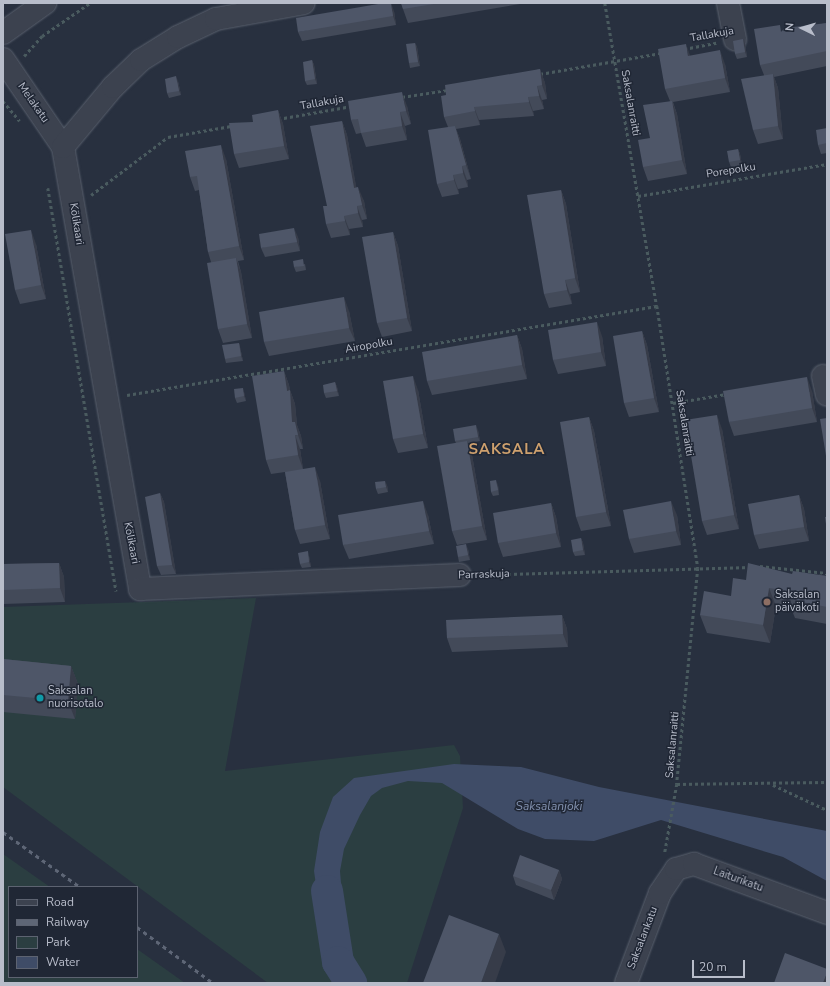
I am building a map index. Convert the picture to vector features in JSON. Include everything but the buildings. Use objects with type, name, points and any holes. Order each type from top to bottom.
[{"type":"street","points":[[3,33],[45,3]]},
{"type":"street","points":[[64,147],[113,87],[141,60],[178,37],[216,20],[304,3]]},
{"type":"street","points":[[728,3],[735,39]]},
{"type":"street","name":"Melakatu","points":[[6,63],[64,147]]},
{"type":"street","name":"Kölikaari","points":[[64,147],[106,404],[140,589]]},
{"type":"street","name":"Parraskuja","points":[[140,589],[460,575]]},
{"type":"street","name":"Laiturikatu","points":[[660,893],[676,869],[694,864],[827,913]]},
{"type":"street","name":"Saksalankatu","points":[[626,983],[660,893]]},
{"type":"path","points":[[6,63],[32,51],[42,36],[90,3]]},
{"type":"path","name":"Saksalanraitti","points":[[605,3],[673,403],[698,568],[676,794],[668,848]]},
{"type":"path","name":"Tallakuja","points":[[682,49],[735,39]]},
{"type":"path","points":[[536,75],[667,52]]},
{"type":"path","points":[[395,99],[458,88]]},
{"type":"path","points":[[3,101],[22,124]]},
{"type":"path","name":"Tallakuja","points":[[270,120],[356,105]]},
{"type":"path","points":[[51,205],[72,202],[91,195],[168,137],[238,125]]},
{"type":"path","name":"Porepolku","points":[[638,196],[827,164]]},
{"type":"path","points":[[48,183],[84,407],[116,591]]},
{"type":"path","name":"Airopolku","points":[[84,407],[106,404],[128,395],[657,306]]},
{"type":"path","points":[[673,403],[733,392]]},
{"type":"path","points":[[773,566],[773,572]]},
{"type":"path","name":"Parraskuja","points":[[460,575],[773,566],[827,573]]},
{"type":"path","points":[[677,784],[771,784],[827,782]]},
{"type":"path","points":[[771,784],[827,810]]},
{"type":"green space","points":[[256,598],[225,771],[454,745],[460,756],[463,808],[407,983],[268,983],[3,787],[3,607]]},
{"type":"green space","points":[[3,854],[49,886],[8,886],[8,978],[138,978],[138,950],[185,983],[3,983]]},
{"type":"water","name":"Saksalanjoki","points":[[454,764],[521,767],[599,787],[827,831],[827,881],[783,857],[661,820],[594,841],[545,839],[518,829],[442,783],[408,781],[382,788],[371,796],[360,815],[344,849],[340,871],[345,932],[323,935],[314,871],[320,832],[333,797],[354,778]]},
{"type":"waterway","name":"Saksalanjoki","points":[[327,891],[338,962],[351,983]]},
{"type":"railway","points":[[3,832],[79,886]]},
{"type":"railway","points":[[138,928],[213,983]]},
{"type":"place","name":"Saksalan päiväkoti","points":[[767,602]]},
{"type":"place","name":"Saksalan nuorisotalo","points":[[40,698]]},
{"type":"district","name":"SAKSALA","points":[[507,450]]}]
